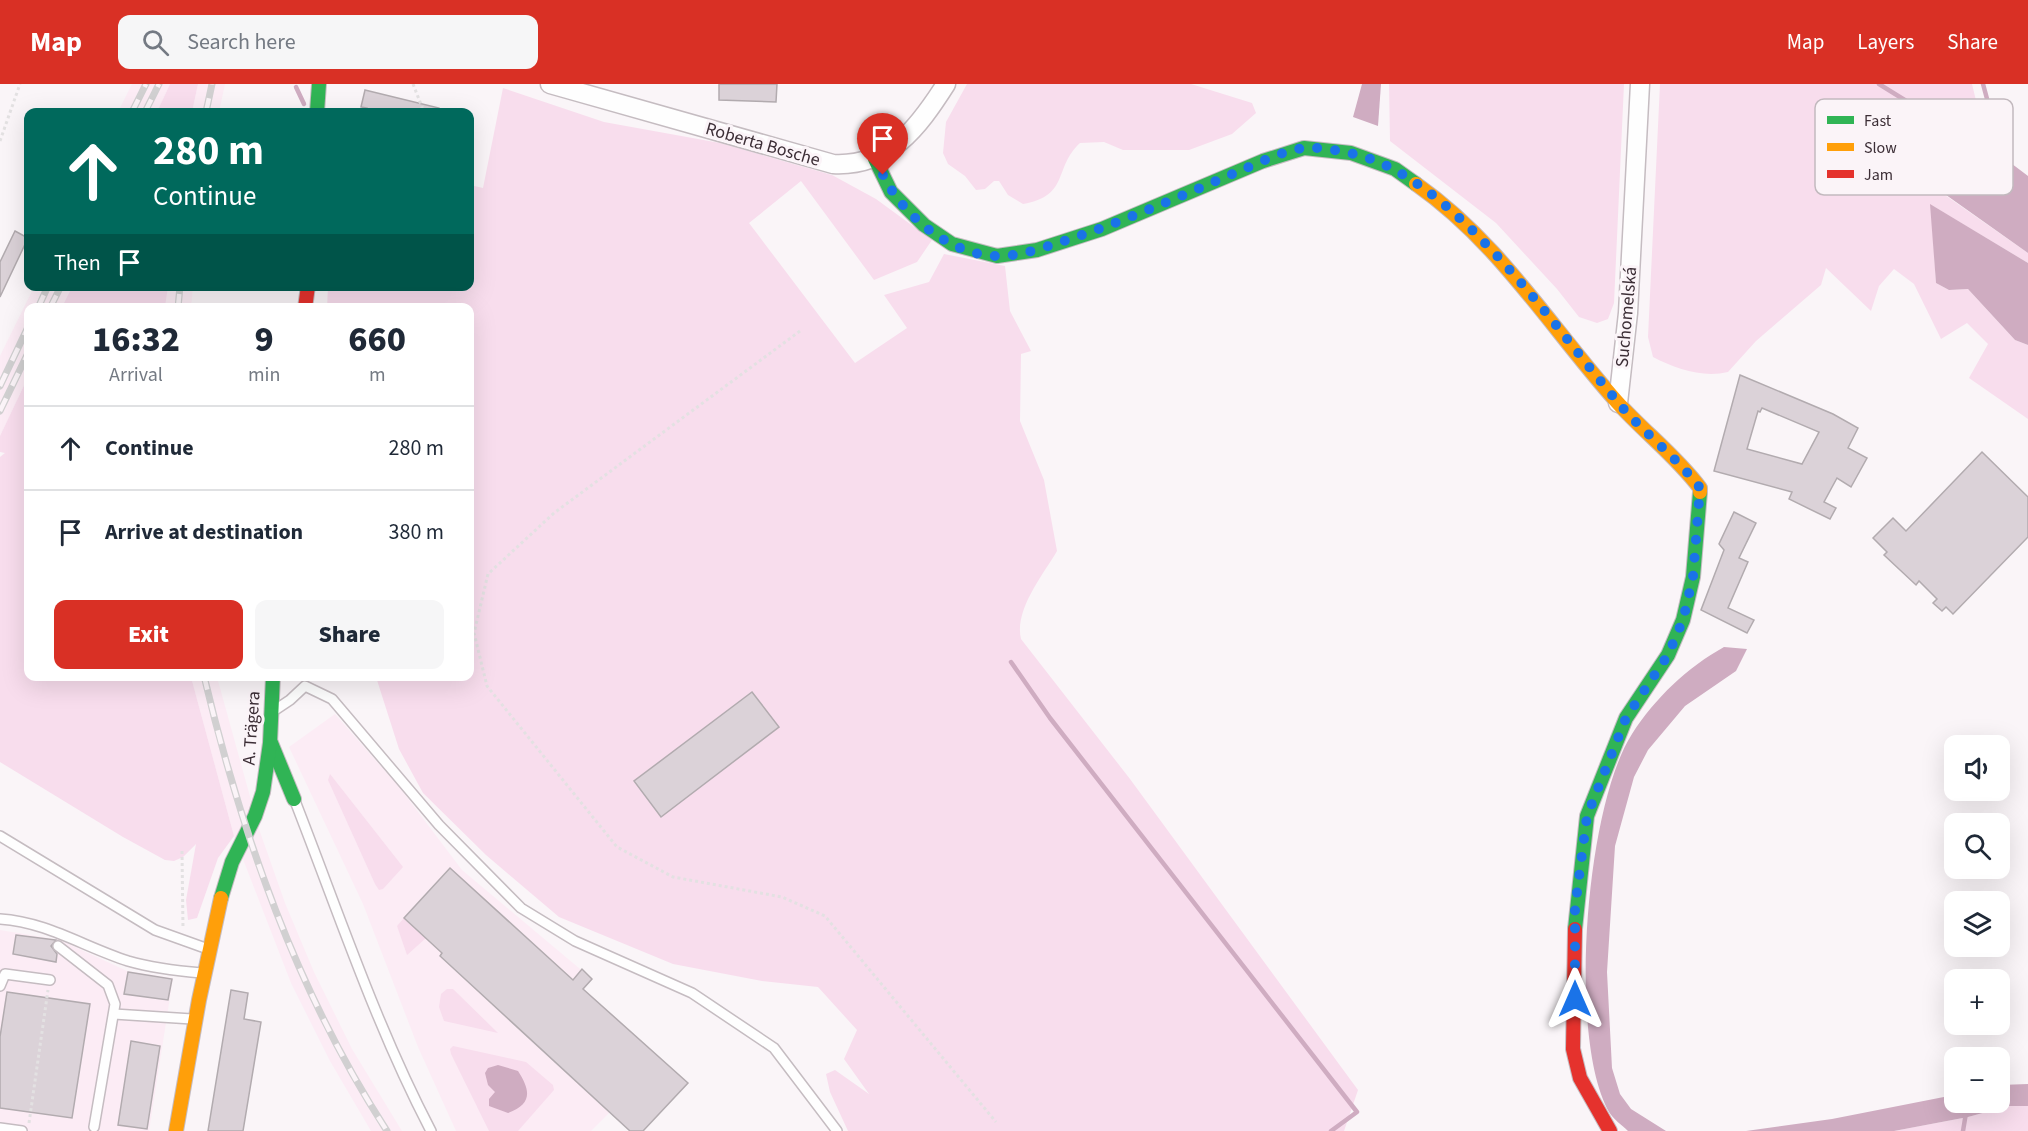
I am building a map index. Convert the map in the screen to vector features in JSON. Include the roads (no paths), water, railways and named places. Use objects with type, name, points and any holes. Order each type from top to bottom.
[{"type":"street","points":[[317,108],[319,84]]},
{"type":"street","name":"Roberta Bosche","points":[[550,84],[833,164],[854,165],[875,159],[904,138],[946,84]]},
{"type":"street","name":"Suchomelská","points":[[1618,403],[1628,313],[1640,84]]},
{"type":"street","points":[[875,159],[891,192],[924,225],[952,244],[997,256],[1037,250],[1102,229],[1263,162],[1304,148],[1351,153],[1395,169],[1436,198],[1510,269],[1618,403],[1684,467],[1700,488],[1693,577],[1683,620],[1668,655],[1626,718],[1587,816],[1575,908],[1574,1049],[1580,1078],[1605,1127],[1610,1131]]},
{"type":"street","name":"A. Trägera","points":[[177,1131],[195,1019],[230,870],[258,810],[265,783],[271,742],[273,681]]},
{"type":"street","points":[[271,742],[294,799]]},
{"type":"lane","points":[[273,711],[305,686],[332,699],[439,825],[521,908],[575,941],[692,993],[774,1048],[837,1131]]},
{"type":"lane","points":[[294,799],[374,1003],[414,1098],[431,1131]]},
{"type":"lane","points":[[0,836],[155,930],[210,950]]},
{"type":"lane","points":[[0,919],[58,931],[129,962],[174,971],[205,974]]},
{"type":"lane","points":[[58,946],[108,985],[116,1004],[94,1127]]},
{"type":"lane","points":[[0,986],[5,974],[50,980]]},
{"type":"lane","points":[[114,1014],[195,1019]]},
{"type":"lane","points":[[0,1128],[22,1131]]},
{"type":"waterway","points":[[1879,84],[1903,99]]},
{"type":"waterway","points":[[1983,84],[1987,99]]},
{"type":"waterway","points":[[296,87],[304,104]]},
{"type":"waterway","points":[[1011,662],[1050,718],[1357,1112],[1331,1131]]},
{"type":"waterway","points":[[1963,1131],[1966,1113]]},
{"type":"railway","points":[[134,108],[146,84]]},
{"type":"railway","points":[[147,108],[159,84]]},
{"type":"railway","points":[[207,108],[212,84]]},
{"type":"railway","points":[[40,303],[46,291]]},
{"type":"railway","points":[[52,303],[58,291]]},
{"type":"railway","points":[[178,303],[180,291]]},
{"type":"railway","points":[[0,386],[24,335]]},
{"type":"railway","points":[[0,411],[24,361]]},
{"type":"railway","points":[[205,681],[236,795],[276,911],[326,1024],[387,1131]]}]
